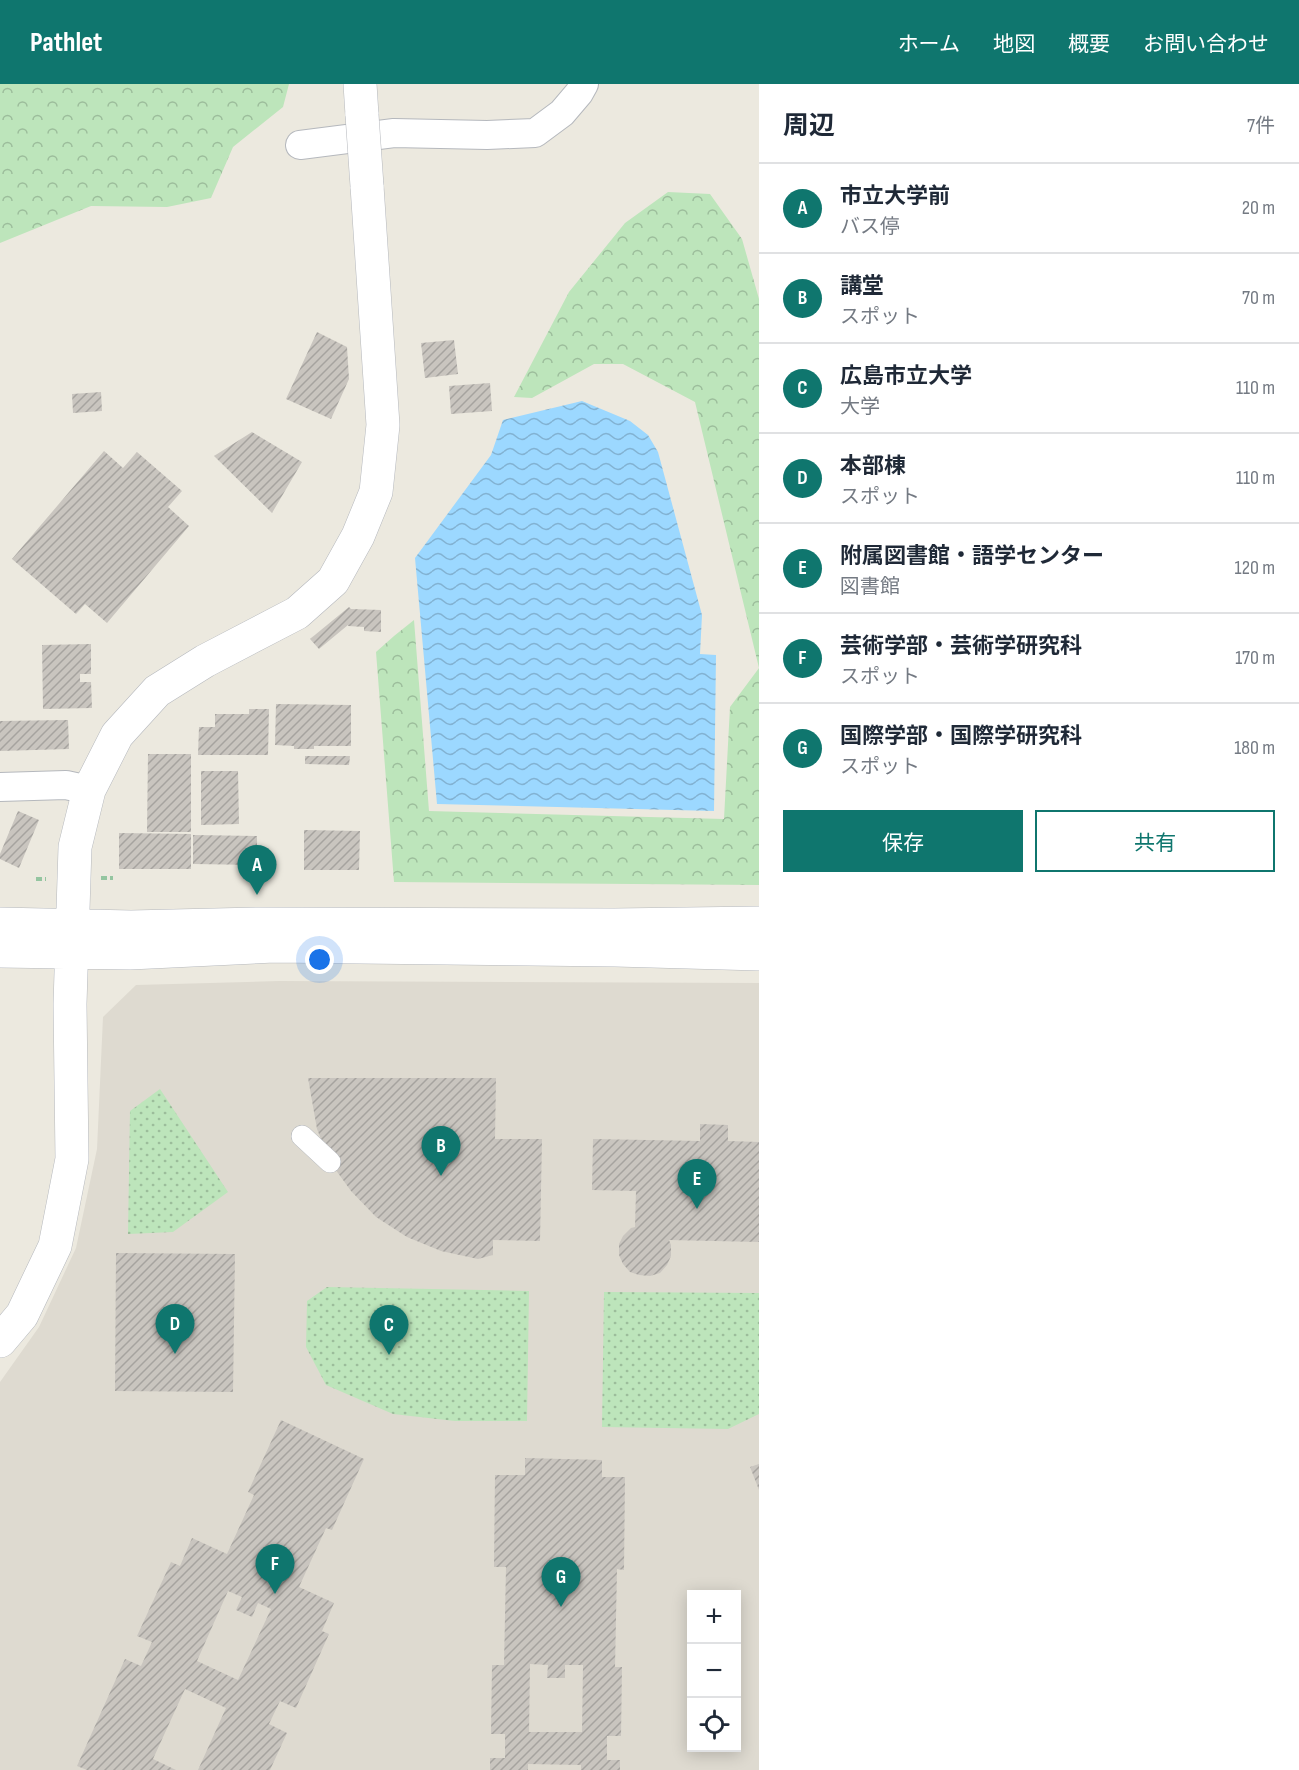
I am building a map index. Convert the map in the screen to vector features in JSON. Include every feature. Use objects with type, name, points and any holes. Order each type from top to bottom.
[{"type":"street","points":[[300,145],[394,133],[487,135],[535,133],[562,113],[584,84]]},
{"type":"street","points":[[0,1341],[22,1315],[55,1246],[72,1159],[70,1004],[75,847],[88,790],[117,735],[157,691],[205,661],[297,614],[333,581],[358,536],[376,492],[382,424],[361,99]]},
{"type":"street","points":[[0,787],[66,785],[88,790]]},
{"type":"street","points":[[0,951],[131,927],[258,924],[759,923]]},
{"type":"street","points":[[0,924],[73,938],[130,953],[274,946],[759,954]]},
{"type":"street","points":[[302,1136],[330,1162]]},
{"type":"shaded area","points":[[279,981],[759,983],[759,1770],[0,1770],[0,1382],[39,1327],[76,1248],[97,1149],[103,1017],[136,985]]},
{"type":"green space","points":[[0,84],[289,84],[283,107],[233,147],[211,198],[167,207],[91,206],[0,243]]},
{"type":"green space","points":[[668,192],[710,194],[742,239],[759,299],[759,668],[695,402],[623,364],[594,364],[532,398],[514,397],[569,292],[625,223]]},
{"type":"green space","points":[[414,620],[429,811],[724,819],[730,707],[759,668],[759,885],[394,882],[376,652]]},
{"type":"green space","points":[[160,1089],[228,1192],[173,1232],[128,1234],[130,1111]]},
{"type":"green space","points":[[327,1287],[529,1291],[527,1421],[455,1421],[393,1414],[326,1385],[306,1347],[307,1301]]},
{"type":"green space","points":[[604,1292],[759,1293],[759,1414],[728,1429],[602,1427]]},
{"type":"water","points":[[582,401],[630,421],[648,435],[658,452],[702,615],[700,654],[716,655],[714,811],[437,804],[415,558],[491,455],[503,420]]},
{"type":"building","points":[[317,332],[347,347],[349,379],[331,419],[286,399]]},
{"type":"building","points":[[454,340],[458,374],[425,378],[421,343]]},
{"type":"building","points":[[490,383],[492,411],[451,414],[449,386]]},
{"type":"building","points":[[101,392],[102,411],[73,413],[72,394]]},
{"type":"building","points":[[252,432],[302,462],[272,513],[214,456]]},
{"type":"building","points":[[104,451],[123,468],[137,452],[182,491],[168,507],[189,526],[107,623],[85,604],[76,614],[12,559]]},
{"type":"building","points":[[349,607],[351,609],[381,610],[381,632],[364,631],[364,627],[348,625],[319,649],[310,639]]},
{"type":"building","points":[[91,644],[91,674],[80,674],[80,682],[91,682],[92,708],[43,709],[42,645]]},
{"type":"building","points":[[276,704],[351,705],[351,746],[314,746],[314,749],[294,749],[294,746],[275,745]]},
{"type":"building","points":[[249,709],[269,709],[268,755],[198,755],[199,727],[215,727],[215,714],[249,714]]},
{"type":"building","points":[[68,720],[69,749],[0,751],[0,721]]},
{"type":"building","points":[[148,754],[191,754],[191,832],[147,832]]},
{"type":"building","points":[[305,756],[350,756],[349,765],[305,764]]},
{"type":"building","points":[[201,771],[238,771],[239,824],[201,825]]},
{"type":"building","points":[[18,811],[39,820],[19,868],[0,859]]},
{"type":"building","points":[[304,830],[360,831],[359,870],[304,870]]},
{"type":"building","points":[[119,833],[191,834],[191,869],[119,869]]},
{"type":"building","points":[[193,835],[257,836],[257,865],[193,864]]},
{"type":"building","points":[[308,1078],[496,1078],[495,1139],[542,1139],[540,1241],[493,1240],[493,1255],[478,1259],[441,1251],[407,1237],[376,1217],[351,1191],[330,1162],[317,1129]]},
{"type":"building","points":[[700,1124],[728,1125],[728,1141],[759,1142],[759,1242],[669,1240],[671,1256],[660,1273],[650,1276],[630,1272],[619,1255],[619,1244],[623,1236],[635,1227],[636,1191],[592,1190],[593,1139],[700,1141]]},
{"type":"building","points":[[116,1253],[235,1254],[233,1392],[115,1391]]},
{"type":"building","points":[[281,1420],[364,1459],[332,1530],[326,1528],[299,1587],[334,1603],[322,1631],[329,1634],[296,1708],[280,1701],[269,1724],[287,1733],[270,1770],[198,1770],[226,1708],[185,1689],[153,1759],[176,1770],[87,1770],[77,1766],[125,1659],[141,1666],[152,1642],[137,1636],[171,1562],[180,1566],[192,1538],[227,1554],[254,1495],[248,1492]],"holes":[[[228,1591],[242,1597],[236,1610],[252,1617],[258,1603],[271,1609],[238,1680],[197,1661]]]},
{"type":"building","points":[[525,1458],[602,1460],[602,1477],[625,1477],[624,1570],[617,1569],[615,1667],[622,1667],[621,1736],[607,1736],[607,1760],[620,1760],[620,1770],[581,1770],[581,1765],[528,1764],[528,1770],[490,1770],[490,1758],[505,1758],[505,1734],[491,1734],[492,1665],[504,1665],[506,1567],[494,1567],[495,1475],[525,1475]],"holes":[[[530,1664],[548,1665],[547,1678],[565,1678],[565,1665],[583,1665],[582,1732],[529,1732]]]},
{"type":"building","points":[[759,1464],[759,1490],[750,1467]]},
{"type":"place","name":"市立大学前","points":[[257,895]]},
{"type":"place","name":"講堂","points":[[441,1176]]},
{"type":"place","name":"附属図書館・語学センター","points":[[697,1209]]},
{"type":"place","name":"本部棟","points":[[175,1354]]},
{"type":"place","name":"広島市立大学","points":[[389,1355]]},
{"type":"place","name":"芸術学部・芸術学研究科","points":[[275,1594]]},
{"type":"place","name":"国際学部・国際学研究科","points":[[561,1607]]}]
